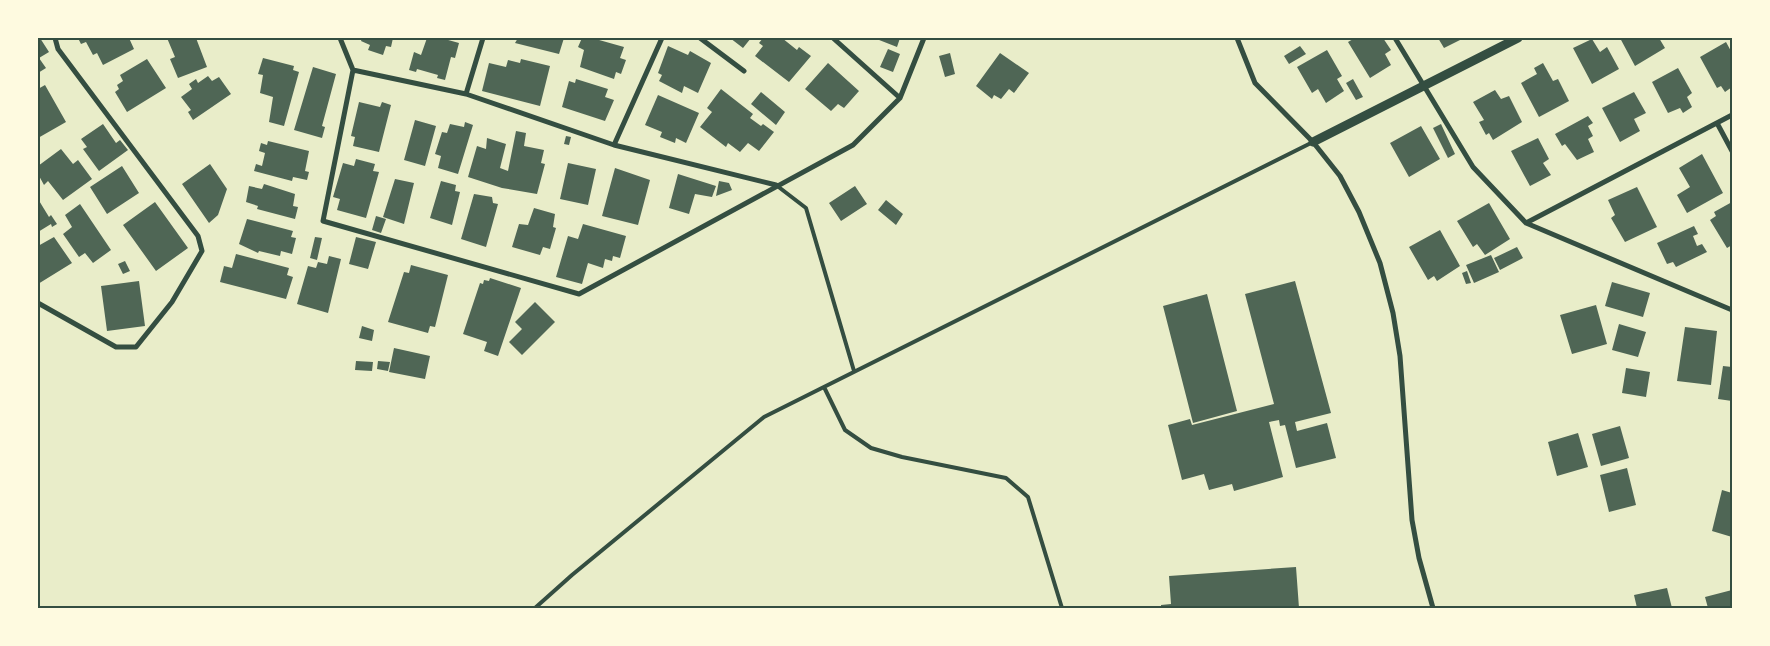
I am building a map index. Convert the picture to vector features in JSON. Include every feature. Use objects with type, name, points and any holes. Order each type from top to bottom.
[{"type":"street","points":[[38,303],[116,346],[136,347],[172,302],[202,251],[198,236],[58,49],[55,38]]},
{"type":"street","points":[[340,38],[353,70],[323,221],[579,294],[853,145],[900,98],[924,38]]},
{"type":"street","points":[[466,94],[483,38]]},
{"type":"street","points":[[614,145],[662,38]]},
{"type":"street","points":[[700,38],[744,71]]},
{"type":"street","points":[[833,38],[900,98]]},
{"type":"street","points":[[1237,38],[1255,83],[1313,142],[1340,176],[1359,212],[1380,263],[1387,288],[1400,356],[1412,520],[1419,558],[1433,608]]},
{"type":"street","points":[[1395,38],[1473,167],[1526,223],[1732,310]]},
{"type":"street","points":[[1313,142],[1518,38]]},
{"type":"street","points":[[353,70],[466,94],[614,145],[776,186]]},
{"type":"street","points":[[1526,223],[1732,115]]},
{"type":"street","points":[[1717,123],[1732,151]]},
{"type":"lane","points":[[535,608],[572,575],[764,418],[824,386],[1313,142]]},
{"type":"lane","points":[[776,186],[806,208],[854,371]]},
{"type":"lane","points":[[824,386],[845,430],[871,448],[902,457],[1006,478],[1028,497],[1062,608]]},
{"type":"building","points":[[38,38],[40,38],[49,52],[39,58],[46,68],[38,73]]},
{"type":"building","points":[[78,38],[129,38],[134,49],[103,65],[97,53],[93,55],[86,42],[81,44]]},
{"type":"building","points":[[167,38],[196,38],[207,67],[178,78],[170,59],[175,57]]},
{"type":"building","points":[[362,38],[393,38],[391,47],[386,46],[383,55],[368,50],[370,45],[361,41]]},
{"type":"building","points":[[427,38],[441,38],[459,43],[455,58],[451,57],[445,80],[437,78],[438,75],[417,69],[416,72],[409,70],[414,52],[421,55]]},
{"type":"building","points":[[518,38],[564,38],[559,54],[515,43]]},
{"type":"building","points":[[582,38],[592,38],[624,47],[620,58],[626,60],[621,74],[616,72],[614,79],[580,67],[584,50],[578,47]]},
{"type":"building","points":[[730,38],[751,38],[743,48]]},
{"type":"building","points":[[763,38],[782,38],[797,50],[799,47],[811,56],[789,82],[755,56],[763,46],[759,43]]},
{"type":"building","points":[[874,38],[900,38],[897,47]]},
{"type":"building","points":[[1355,38],[1383,38],[1391,50],[1385,54],[1391,65],[1370,78],[1348,42]]},
{"type":"building","points":[[1438,38],[1464,38],[1444,48]]},
{"type":"building","points":[[1620,38],[1659,38],[1665,48],[1635,66]]},
{"type":"building","points":[[1592,39],[1600,52],[1607,47],[1619,69],[1592,84],[1573,48]]},
{"type":"building","points":[[1726,42],[1732,53],[1732,87],[1725,92],[1721,86],[1717,88],[1700,57]]},
{"type":"building","points":[[668,46],[688,55],[690,51],[711,63],[698,93],[684,86],[682,93],[659,81],[662,75],[658,73]]},
{"type":"building","points":[[1300,46],[1306,54],[1289,64],[1284,56]]},
{"type":"building","points":[[888,49],[900,54],[893,72],[880,67]]},
{"type":"building","points":[[1327,50],[1342,76],[1337,79],[1344,91],[1326,103],[1318,89],[1312,93],[1297,67]]},
{"type":"building","points":[[950,53],[955,74],[945,77],[939,56]]},
{"type":"building","points":[[1000,53],[1029,73],[1014,93],[1009,89],[1001,99],[994,95],[992,99],[976,86]]},
{"type":"building","points":[[263,58],[294,66],[293,70],[299,72],[284,126],[269,122],[273,97],[260,93],[263,75],[258,74]]},
{"type":"building","points":[[147,59],[166,88],[127,112],[115,92],[119,89],[117,85],[123,81],[120,75]]},
{"type":"building","points":[[521,59],[550,66],[540,106],[482,91],[489,63],[506,67],[508,60],[520,63]]},
{"type":"building","points":[[828,63],[859,91],[844,108],[838,104],[831,111],[805,89]]},
{"type":"building","points":[[1543,63],[1553,81],[1558,79],[1569,101],[1539,117],[1521,83],[1537,74],[1534,68]]},
{"type":"building","points":[[313,67],[336,74],[322,126],[325,127],[322,138],[294,130]]},
{"type":"building","points":[[1678,68],[1692,93],[1687,97],[1692,107],[1683,113],[1680,108],[1668,113],[1652,82]]},
{"type":"building","points":[[208,76],[212,81],[219,77],[231,94],[193,120],[188,112],[191,110],[181,97],[192,89],[189,84],[196,79],[198,83]]},
{"type":"building","points":[[576,79],[608,89],[605,97],[614,100],[605,121],[562,107],[569,81],[575,83]]},
{"type":"building","points":[[1353,79],[1363,97],[1356,100],[1346,83]]},
{"type":"building","points":[[45,85],[66,122],[38,138],[38,89]]},
{"type":"building","points":[[721,89],[753,114],[750,118],[774,132],[759,151],[748,143],[740,152],[728,143],[726,147],[700,127],[712,112],[707,108]]},
{"type":"building","points":[[1495,90],[1501,99],[1509,96],[1522,122],[1493,140],[1489,133],[1486,135],[1479,122],[1484,120],[1473,102]]},
{"type":"building","points":[[761,92],[785,112],[776,125],[751,104]]},
{"type":"building","points":[[1634,92],[1646,113],[1634,119],[1640,131],[1620,142],[1602,108]]},
{"type":"building","points":[[658,95],[699,113],[686,143],[676,138],[675,143],[660,137],[662,132],[645,125]]},
{"type":"building","points":[[359,102],[380,107],[382,102],[391,105],[379,152],[353,146],[355,137],[351,136]]},
{"type":"building","points":[[1588,116],[1593,123],[1588,126],[1593,136],[1588,139],[1594,152],[1577,160],[1565,144],[1562,146],[1555,134]]},
{"type":"building","points":[[415,120],[436,126],[425,166],[404,160]]},
{"type":"building","points":[[465,122],[473,125],[458,174],[438,168],[441,156],[435,154],[442,132],[447,133],[450,124],[464,127]]},
{"type":"building","points":[[103,124],[116,143],[120,140],[128,150],[99,171],[83,149],[87,147],[81,139]]},
{"type":"building","points":[[1441,124],[1455,154],[1448,158],[1433,128]]},
{"type":"building","points":[[1421,126],[1440,159],[1409,177],[1390,143]]},
{"type":"building","points":[[516,131],[526,133],[524,146],[544,150],[541,163],[545,164],[537,194],[502,188],[468,177],[477,146],[486,149],[487,138],[506,144],[500,168],[508,171]]},
{"type":"building","points":[[566,136],[571,137],[569,145],[564,144]]},
{"type":"building","points":[[1538,138],[1549,159],[1543,163],[1551,175],[1530,186],[1511,151]]},
{"type":"building","points":[[268,141],[309,151],[305,171],[309,172],[307,180],[293,177],[292,181],[254,171],[256,164],[262,166],[265,153],[259,151],[261,143],[267,145]]},
{"type":"building","points":[[61,149],[73,164],[78,160],[92,179],[63,200],[48,181],[44,185],[38,174],[38,166]]},
{"type":"building","points":[[1702,154],[1723,193],[1687,213],[1677,195],[1690,187],[1679,168]]},
{"type":"building","points":[[356,159],[375,164],[373,171],[379,172],[366,218],[337,210],[340,199],[333,197],[343,163],[354,166]]},
{"type":"building","points":[[568,163],[596,169],[588,205],[560,199]]},
{"type":"building","points":[[210,164],[227,189],[218,215],[209,223],[182,184]]},
{"type":"building","points":[[122,166],[139,193],[107,214],[90,187]]},
{"type":"building","points":[[615,168],[650,180],[638,225],[602,216]]},
{"type":"building","points":[[678,174],[716,186],[712,197],[695,194],[689,214],[669,208]]},
{"type":"building","points":[[395,179],[414,183],[404,224],[383,217]]},
{"type":"building","points":[[441,181],[456,185],[455,191],[460,192],[452,225],[430,218]]},
{"type":"building","points":[[719,181],[729,183],[732,190],[716,196]]},
{"type":"building","points":[[264,184],[295,194],[293,206],[298,207],[295,219],[257,209],[258,206],[246,202],[249,186],[262,189]]},
{"type":"building","points":[[855,186],[867,204],[841,221],[829,203]]},
{"type":"building","points":[[1637,187],[1657,227],[1625,242],[1611,218],[1615,215],[1608,200]]},
{"type":"building","points":[[474,194],[492,197],[493,203],[498,204],[486,247],[461,239]]},
{"type":"building","points":[[38,199],[49,217],[51,215],[57,224],[52,227],[51,224],[38,232]]},
{"type":"building","points":[[886,200],[903,214],[896,225],[878,210]]},
{"type":"building","points":[[155,202],[188,248],[156,271],[123,225]]},
{"type":"building","points":[[1732,202],[1732,245],[1727,248],[1710,220],[1716,216],[1714,212]]},
{"type":"building","points":[[1489,203],[1510,239],[1485,255],[1477,244],[1473,247],[1457,221]]},
{"type":"building","points":[[80,204],[111,250],[93,263],[85,253],[79,257],[63,234],[72,227],[65,215]]},
{"type":"building","points":[[534,208],[555,214],[553,227],[556,228],[550,249],[543,247],[540,255],[512,247],[519,224],[528,225]]},
{"type":"building","points":[[376,216],[386,219],[381,233],[372,230]]},
{"type":"building","points":[[247,219],[293,231],[291,237],[296,238],[292,254],[281,251],[280,256],[259,251],[258,253],[239,244]]},
{"type":"building","points":[[583,224],[626,236],[620,258],[613,256],[612,261],[605,259],[603,268],[588,263],[582,284],[556,277],[568,236],[578,239]]},
{"type":"building","points":[[1694,226],[1698,234],[1693,236],[1697,246],[1702,244],[1707,252],[1676,267],[1673,262],[1667,264],[1657,243]]},
{"type":"building","points":[[1440,230],[1460,266],[1437,281],[1434,276],[1428,280],[1409,247]]},
{"type":"building","points":[[54,237],[72,263],[38,284],[38,246]]},
{"type":"building","points":[[315,237],[322,238],[317,260],[310,258]]},
{"type":"building","points":[[356,237],[376,242],[368,269],[349,264]]},
{"type":"building","points":[[1517,247],[1523,258],[1500,270],[1494,258]]},
{"type":"building","points":[[236,254],[289,268],[287,275],[293,277],[286,299],[220,282],[224,266],[232,268]]},
{"type":"building","points":[[1491,255],[1499,272],[1474,283],[1466,265]]},
{"type":"building","points":[[329,256],[341,259],[328,313],[297,304],[308,266],[316,268],[318,262],[327,264]]},
{"type":"building","points":[[125,261],[130,271],[123,274],[118,264]]},
{"type":"building","points":[[411,265],[448,275],[435,327],[430,326],[428,333],[388,322],[404,272],[409,273]]},
{"type":"building","points":[[1467,271],[1471,283],[1466,284],[1462,273]]},
{"type":"building","points":[[490,278],[521,288],[498,356],[484,351],[487,342],[463,334],[480,283],[483,284],[484,280],[489,281]]},
{"type":"building","points":[[139,281],[145,326],[107,331],[101,286]]},
{"type":"building","points":[[1295,281],[1331,413],[1295,422],[1297,431],[1327,423],[1336,458],[1296,468],[1285,425],[1280,426],[1279,420],[1269,422],[1283,477],[1234,491],[1232,484],[1209,490],[1204,474],[1182,480],[1168,425],[1190,419],[1192,425],[1274,404],[1245,294]]},
{"type":"building","points":[[1612,282],[1650,293],[1643,317],[1605,306]]},
{"type":"building","points":[[1207,294],[1237,411],[1193,423],[1163,306]]},
{"type":"building","points":[[535,302],[555,322],[522,355],[509,342],[522,329],[515,322]]},
{"type":"building","points":[[1596,305],[1607,344],[1572,354],[1560,315]]},
{"type":"building","points":[[1619,324],[1646,332],[1638,357],[1612,350]]},
{"type":"building","points":[[362,326],[374,330],[372,341],[359,338]]},
{"type":"building","points":[[1685,327],[1717,331],[1711,385],[1677,381]]},
{"type":"building","points":[[394,348],[430,356],[425,379],[389,372]]},
{"type":"building","points":[[356,361],[373,362],[372,371],[355,370]]},
{"type":"building","points":[[378,361],[390,362],[388,371],[377,369]]},
{"type":"building","points":[[1723,366],[1732,367],[1732,401],[1718,399]]},
{"type":"building","points":[[1626,368],[1650,372],[1646,397],[1622,393]]},
{"type":"building","points":[[1620,426],[1629,458],[1601,466],[1592,434]]},
{"type":"building","points":[[1578,433],[1588,467],[1557,476],[1548,442]]},
{"type":"building","points":[[1627,468],[1636,505],[1609,512],[1600,475]]},
{"type":"building","points":[[1722,490],[1732,493],[1732,537],[1712,531]]},
{"type":"building","points":[[1296,567],[1299,608],[1161,608],[1161,605],[1171,604],[1169,576]]},
{"type":"building","points":[[1667,588],[1672,608],[1637,608],[1634,595]]},
{"type":"building","points":[[1732,590],[1732,608],[1708,608],[1705,597]]}]
